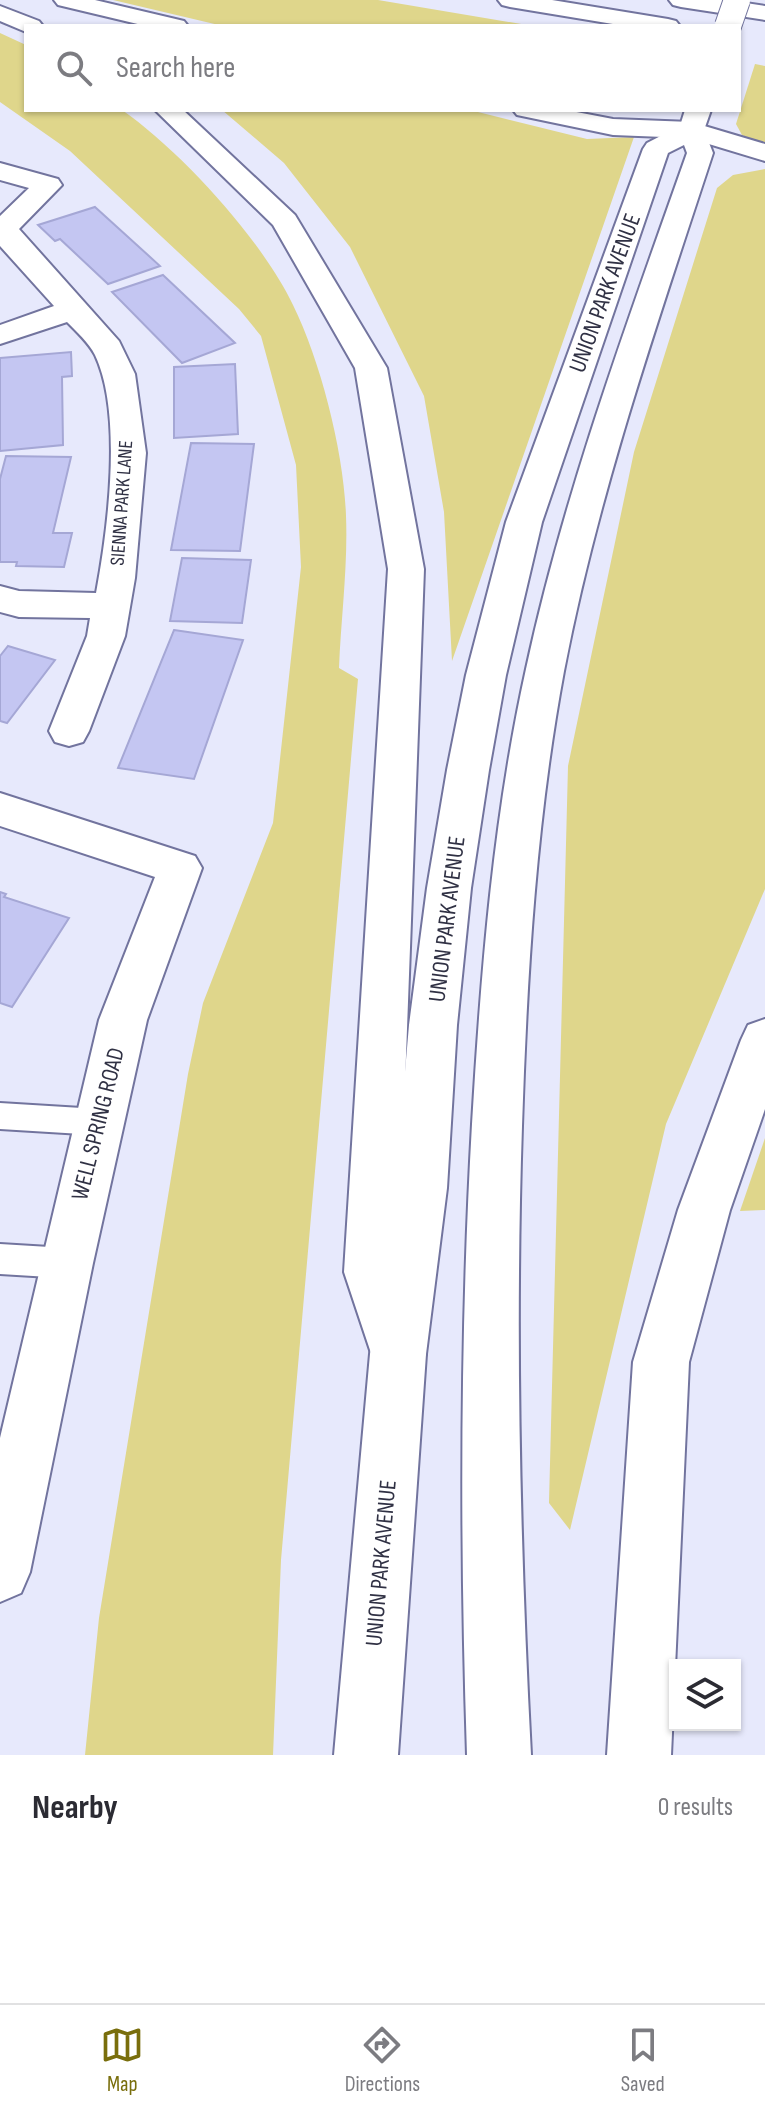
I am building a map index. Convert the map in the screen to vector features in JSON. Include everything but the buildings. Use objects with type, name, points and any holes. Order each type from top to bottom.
[{"type":"main road","points":[[66,0],[168,24]]},
{"type":"main road","points":[[510,0],[656,24]]},
{"type":"main road","points":[[681,0],[765,13]]},
{"type":"main road","points":[[729,24],[737,0]]},
{"type":"main road","points":[[0,13],[26,24]]},
{"type":"main road","points":[[170,112],[285,221],[371,368],[406,569],[371,1272],[398,1354]]},
{"type":"main road","points":[[536,112],[613,127],[695,120],[765,153]]},
{"type":"main road","name":"UNION PARK AVENUE","points":[[366,1755],[398,1354],[421,1188],[433,1025],[449,888],[468,770],[505,593],[545,459],[656,149],[695,120],[700,153],[625,371],[582,512],[563,589],[544,675],[514,881],[497,1109],[488,1380],[499,1755]]},
{"type":"main road","name":"SIENNA PARK LANE","points":[[0,171],[48,185],[4,228],[8,238],[108,348],[119,374],[128,433],[129,453],[112,606],[106,636],[69,731]]},
{"type":"main road","points":[[0,335],[72,310]]},
{"type":"main road","points":[[0,599],[19,604],[112,606]]},
{"type":"main road","name":"WELL SPRING ROAD","points":[[0,809],[180,868],[123,1020],[66,1263],[0,1572]]},
{"type":"main road","points":[[639,1755],[661,1362],[704,1210],[765,1040]]},
{"type":"lane","points":[[0,1116],[98,1122]]},
{"type":"lane","points":[[0,1259],[66,1263]]},
{"type":"shaded area","points":[[113,0],[378,0],[521,24],[215,24]]},
{"type":"shaded area","points":[[0,33],[24,44],[24,112],[125,112],[169,149],[218,198],[262,253],[293,305],[322,380],[341,464],[346,535],[339,668],[358,679],[281,1560],[273,1755],[85,1755],[99,1618],[188,1074],[203,1003],[273,823],[301,567],[296,465],[261,336],[239,309],[70,151],[0,102]]},
{"type":"shaded area","points":[[755,64],[765,66],[765,146],[742,135],[736,124]]},
{"type":"shaded area","points":[[224,112],[478,112],[587,139],[634,137],[452,661],[444,512],[424,396],[350,247],[284,163]]},
{"type":"shaded area","points":[[765,169],[765,889],[666,1124],[570,1530],[549,1503],[568,766],[634,452],[717,188],[733,175]]},
{"type":"shaded area","points":[[765,1138],[765,1210],[740,1211]]}]
